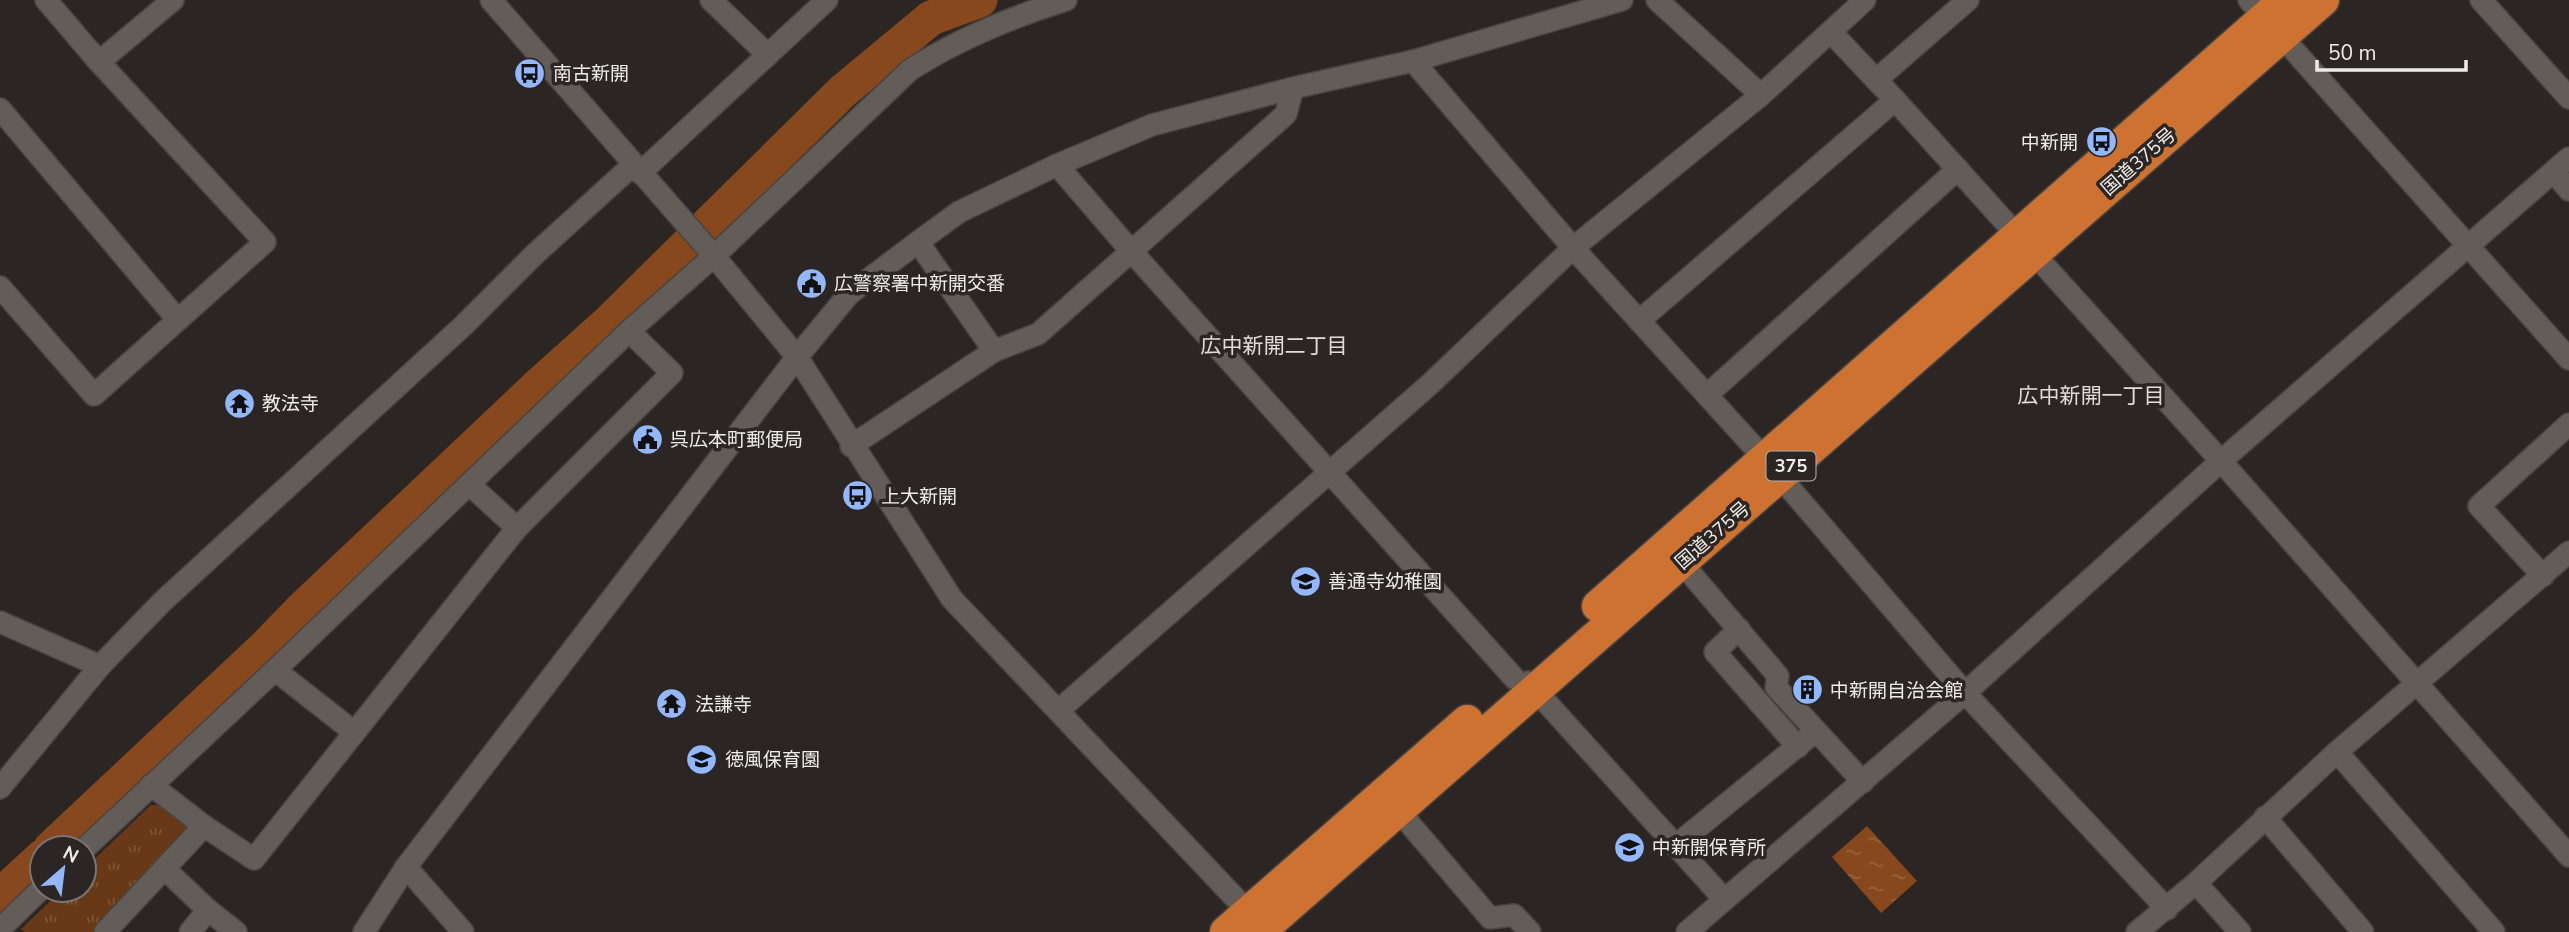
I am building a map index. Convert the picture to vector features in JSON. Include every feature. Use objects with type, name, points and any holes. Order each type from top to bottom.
[{"type":"highway","name":"国道375号","points":[[1253,927],[1524,681],[2026,245],[2270,14],[2323,0]]},
{"type":"highway","name":"国道375号","points":[[1253,927],[1398,810],[1524,681],[1681,562],[1771,467]]},
{"type":"street","points":[[0,287],[94,395],[265,242],[99,62],[46,0]]},
{"type":"street","points":[[52,0],[99,62]]},
{"type":"street","points":[[99,62],[173,0]]},
{"type":"street","points":[[491,0],[703,243],[797,357],[952,599],[1059,710],[1253,927]]},
{"type":"street","points":[[711,0],[768,55]]},
{"type":"street","points":[[0,788],[100,666],[162,602],[464,325],[534,255],[768,55],[827,0]]},
{"type":"street","points":[[98,836],[629,331],[703,243],[910,70],[940,50],[1026,6],[1066,0]]},
{"type":"street","points":[[364,932],[406,867],[797,357],[849,294],[918,242],[959,212],[1057,165],[1153,125],[1293,88],[1413,61],[1622,0]]},
{"type":"street","points":[[1657,0],[1761,95]]},
{"type":"street","points":[[1059,710],[1429,385],[1573,248],[1761,95],[1865,0]]},
{"type":"street","points":[[1876,80],[1968,0]]},
{"type":"street","points":[[2481,0],[2569,98]]},
{"type":"street","points":[[2270,14],[2569,359]]},
{"type":"street","points":[[1831,32],[2221,461],[2569,856]]},
{"type":"street","points":[[1413,61],[1573,248],[1771,467],[1965,693],[2167,909]]},
{"type":"street","points":[[852,446],[994,352],[1038,334],[1286,114],[1293,88]]},
{"type":"street","points":[[1639,321],[1895,100]]},
{"type":"street","points":[[0,108],[178,320]]},
{"type":"street","points":[[0,115],[178,320]]},
{"type":"street","points":[[1057,165],[1330,473],[1724,899]]},
{"type":"street","points":[[1687,932],[1965,693],[2221,461],[2561,165],[2569,190]]},
{"type":"street","points":[[1707,395],[1958,169]]},
{"type":"street","points":[[918,242],[994,352]]},
{"type":"street","points":[[151,785],[204,826],[254,859],[517,528],[671,373],[629,331]]},
{"type":"street","points":[[2543,576],[2479,506],[2569,424]]},
{"type":"street","points":[[469,484],[517,528]]},
{"type":"street","points":[[2137,932],[2196,883],[2337,752],[2569,552]]},
{"type":"street","points":[[1681,562],[1779,676],[1776,687],[1863,782]]},
{"type":"street","points":[[0,622],[100,666]]},
{"type":"street","points":[[1739,629],[1715,652],[1798,747]]},
{"type":"street","points":[[275,670],[354,732]]},
{"type":"street","points":[[1675,846],[1816,731]]},
{"type":"street","points":[[2337,752],[2494,932]]},
{"type":"street","points":[[1398,810],[1490,918],[1514,915],[1530,932]]},
{"type":"street","points":[[2265,817],[2363,932]]},
{"type":"street","points":[[105,932],[166,870],[204,826]]},
{"type":"street","points":[[406,867],[463,932]]},
{"type":"street","points":[[166,870],[236,932]]},
{"type":"street","points":[[2196,883],[2240,932]]},
{"type":"street","points":[[0,929],[28,902]]},
{"type":"street","points":[[190,932],[208,910]]},
{"type":"green space","points":[[151,805],[159,805],[189,826],[190,836],[97,932],[25,932],[21,929],[47,904],[98,904],[98,856]]},
{"type":"water","points":[[1867,826],[1917,881],[1881,913],[1832,857]]},
{"type":"waterway","points":[[66,834],[541,383],[609,322],[843,91],[931,18],[980,0]]},
{"type":"waterway","points":[[0,896],[28,870]]},
{"type":"place","name":"南古新開","points":[[530,73]]},
{"type":"place","name":"中新開","points":[[2101,142]]},
{"type":"place","name":"広警察署中新開交番","points":[[811,283]]},
{"type":"place","name":"教法寺","points":[[239,403]]},
{"type":"place","name":"呉広本町郵便局","points":[[647,439]]},
{"type":"place","name":"上大新開","points":[[858,496]]},
{"type":"place","name":"善通寺幼稚園","points":[[1305,581]]},
{"type":"place","name":"中新開自治会館","points":[[1807,690]]},
{"type":"place","name":"法謙寺","points":[[672,704]]},
{"type":"place","name":"徳風保育園","points":[[702,759]]},
{"type":"place","name":"中新開保育所","points":[[1629,847]]},
{"type":"district","name":"広中新開二丁目","points":[[1274,346]]},
{"type":"district","name":"広中新開一丁目","points":[[2091,396]]}]
